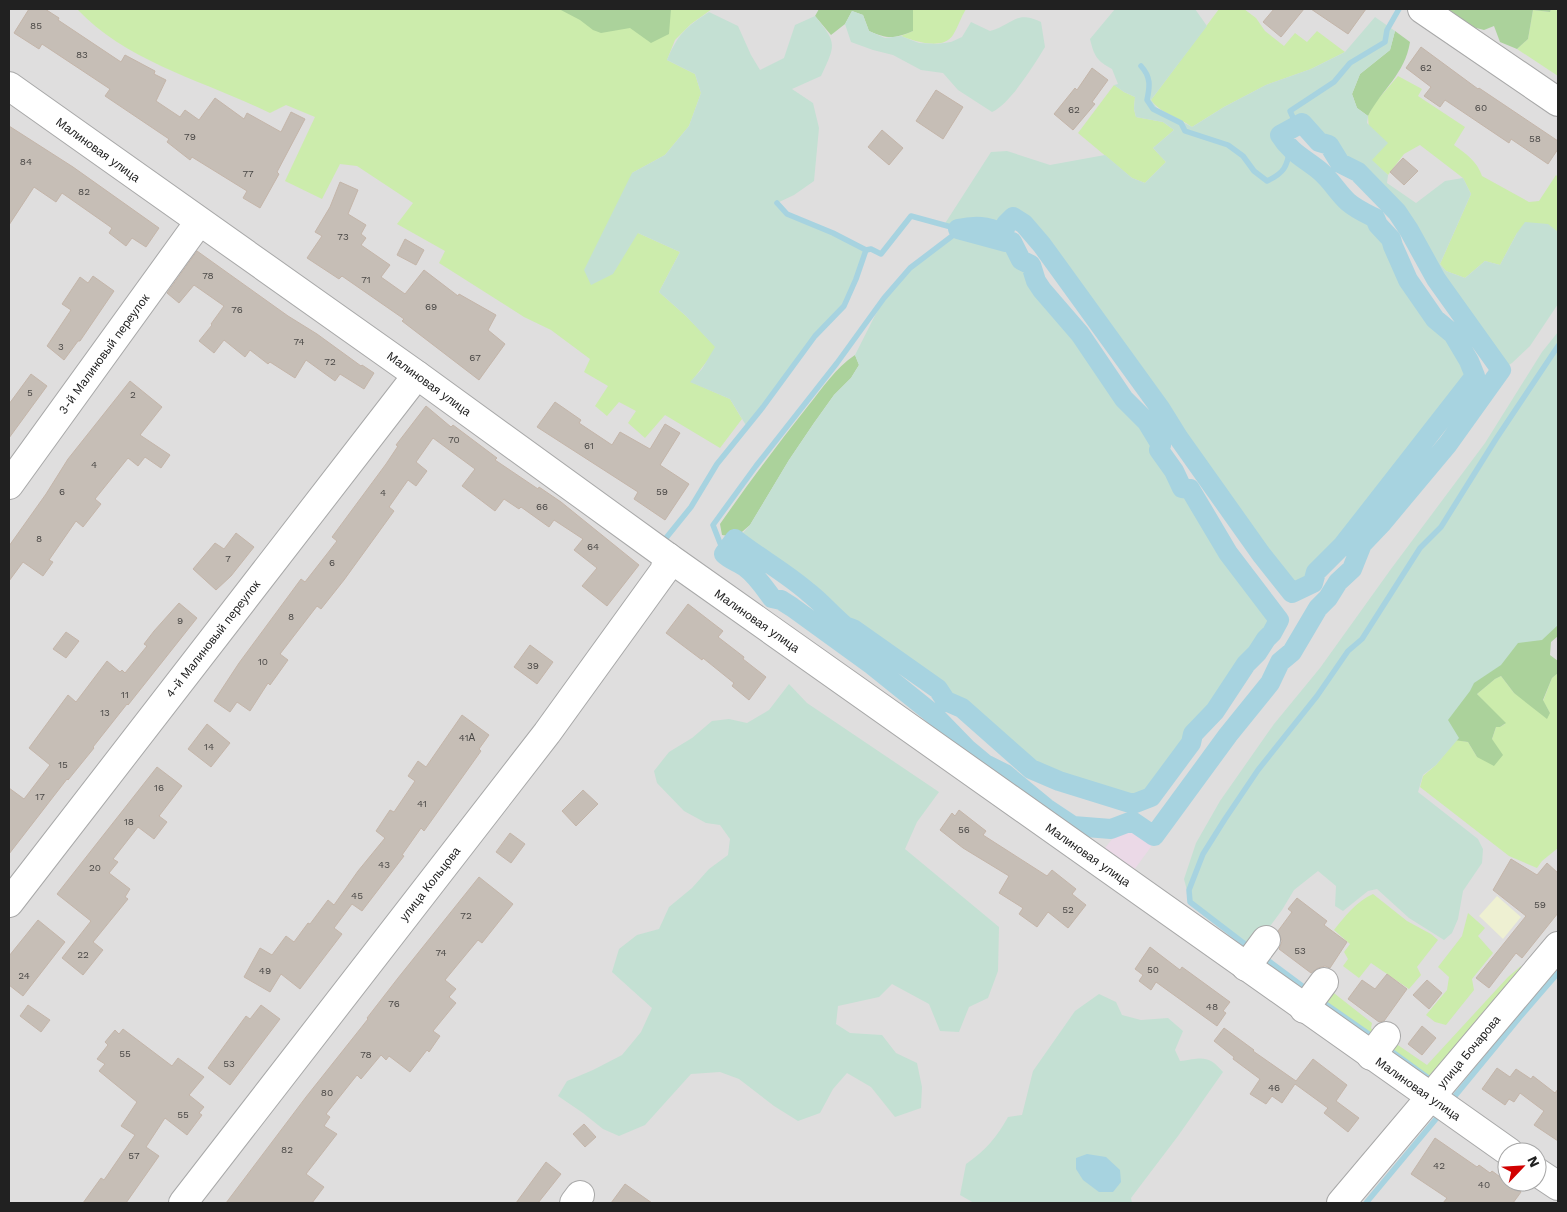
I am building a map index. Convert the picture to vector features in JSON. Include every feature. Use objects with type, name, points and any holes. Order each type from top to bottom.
[{"type":"street","points":[[1422,9],[1558,102]]},
{"type":"street","name":"Малиновая улица","points":[[9,86],[1304,1008],[1379,1046],[1430,1098],[1497,1144]]},
{"type":"street","name":"3-й Малиновый переулок","points":[[9,485],[199,222]]},
{"type":"street","name":"4-й Малиновый переулок","points":[[9,903],[417,375]]},
{"type":"street","name":"улица Кольцова","points":[[183,1203],[547,733],[664,571],[668,557]]},
{"type":"street","points":[[1246,967],[1266,940]]},
{"type":"street","name":"улица Бочарова","points":[[1341,1203],[1430,1098],[1541,982],[1558,946]]},
{"type":"street","points":[[1304,1008],[1324,982]]},
{"type":"street","points":[[1547,1179],[1558,1186]]},
{"type":"shaded area","points":[[9,9],[1558,9],[1558,1203],[9,1203]]},
{"type":"shaded area","points":[[1132,825],[1156,840],[1134,870],[1105,848],[1121,828]]},
{"type":"green space","points":[[77,9],[712,9],[691,24],[675,40],[667,60],[695,74],[701,93],[689,126],[665,155],[632,173],[638,233],[680,252],[659,292],[717,348],[691,382],[730,399],[742,419],[720,448],[665,415],[645,438],[628,423],[636,411],[619,402],[607,416],[595,406],[608,386],[584,372],[590,359],[551,330],[524,317],[439,263],[445,251],[397,224],[413,203],[357,166],[340,164],[322,199],[285,181],[315,117],[286,105],[270,113],[168,69],[120,44],[97,28]]},
{"type":"green space","points":[[559,9],[671,9],[669,34],[651,43],[630,28],[601,33]]},
{"type":"green space","points":[[819,9],[913,9],[913,31],[895,37],[881,36],[869,31],[863,15],[852,11],[845,24],[831,35],[815,16]]},
{"type":"green space","points":[[913,9],[966,9],[953,35],[948,40],[936,44],[901,36],[913,31]]},
{"type":"green space","points":[[1115,9],[1195,9],[1207,26],[1151,100],[1157,108],[1192,127],[1224,107],[1266,85],[1311,69],[1345,52],[1375,17],[1395,31],[1390,50],[1360,74],[1352,94],[1357,108],[1368,116],[1367,123],[1388,143],[1372,160],[1388,175],[1387,183],[1416,203],[1445,181],[1463,178],[1471,194],[1440,264],[1446,271],[1465,278],[1485,261],[1500,265],[1525,222],[1548,224],[1558,232],[1558,304],[1530,346],[1512,363],[1501,370],[1436,279],[1397,212],[1358,172],[1340,163],[1329,145],[1319,142],[1302,123],[1280,135],[1293,151],[1320,171],[1348,202],[1375,218],[1378,225],[1391,239],[1408,280],[1435,319],[1453,334],[1469,361],[1475,376],[1343,545],[1316,571],[1313,583],[1292,593],[1261,554],[1178,437],[1160,408],[1042,245],[1024,224],[1013,217],[1006,224],[1004,233],[992,228],[976,225],[958,229],[944,225],[991,152],[1007,151],[1050,165],[1105,155],[1132,178],[1145,183],[1166,162],[1153,148],[1174,130],[1163,122],[1136,117],[1134,109],[1135,97],[1114,85],[1118,84],[1112,69],[1097,57],[1093,50],[1090,39]]},
{"type":"green space","points":[[1219,9],[1244,9],[1256,18],[1265,31],[1284,46],[1295,33],[1307,42],[1317,31],[1345,52],[1311,69],[1266,85],[1224,107],[1192,127],[1160,109],[1151,100]]},
{"type":"green space","points":[[1443,9],[1551,9],[1550,12],[1533,10],[1528,39],[1517,49],[1500,42],[1494,26],[1484,30],[1465,25]]},
{"type":"green space","points":[[1551,9],[1558,9],[1558,76],[1517,49],[1528,39],[1533,10],[1550,12]]},
{"type":"green space","points":[[852,11],[863,15],[869,31],[885,38],[901,36],[919,43],[937,44],[951,42],[962,37],[971,22],[990,31],[1015,19],[1025,17],[1041,22],[1045,47],[1014,93],[999,108],[992,112],[958,90],[943,73],[921,70],[893,55],[851,42],[845,24]]},
{"type":"green space","points":[[709,12],[738,26],[760,70],[784,58],[795,25],[815,16],[831,38],[831,50],[821,76],[792,89],[813,103],[819,128],[814,181],[794,195],[777,203],[787,214],[833,233],[866,250],[844,306],[815,336],[747,427],[730,399],[690,382],[702,369],[715,347],[686,316],[659,292],[680,252],[638,233],[613,274],[591,285],[584,270],[632,173],[665,155],[689,126],[701,93],[695,74],[667,60],[679,37],[694,22]]},
{"type":"green space","points":[[1395,31],[1410,42],[1407,53],[1398,72],[1368,116],[1357,108],[1352,94],[1360,74],[1390,50]]},
{"type":"green space","points":[[1398,76],[1422,89],[1418,96],[1465,127],[1454,145],[1474,162],[1482,176],[1529,202],[1539,201],[1556,175],[1558,177],[1558,232],[1547,224],[1517,233],[1500,265],[1485,261],[1465,278],[1446,271],[1440,264],[1471,194],[1463,178],[1420,145],[1404,154],[1388,175],[1371,160],[1368,116],[1374,104]]},
{"type":"green space","points":[[1114,85],[1135,97],[1134,109],[1136,117],[1163,122],[1174,130],[1153,148],[1166,162],[1145,183],[1132,178],[1078,133]]},
{"type":"green space","points":[[963,230],[1012,242],[1021,260],[1031,265],[1036,281],[1042,290],[1080,334],[1124,399],[1147,422],[1161,445],[1159,450],[1174,471],[1182,488],[1190,489],[1228,553],[1279,620],[1272,633],[1246,664],[1215,711],[1193,734],[1191,743],[1151,797],[1133,804],[1059,781],[1031,769],[962,708],[946,701],[938,689],[853,629],[845,626],[809,592],[735,539],[750,525],[789,460],[814,423],[834,395],[851,378],[859,365],[855,355],[885,298],[893,287],[916,263]]},
{"type":"green space","points":[[1558,332],[1558,625],[1542,640],[1518,643],[1501,665],[1474,683],[1448,720],[1459,738],[1436,765],[1423,775],[1418,792],[1478,839],[1483,849],[1482,863],[1463,891],[1458,919],[1452,933],[1444,940],[1409,918],[1377,889],[1368,891],[1343,911],[1335,906],[1336,886],[1318,871],[1294,890],[1262,937],[1250,948],[1190,902],[1184,879],[1196,843],[1220,801],[1274,724],[1320,668],[1485,443],[1542,352]]},
{"type":"green space","points":[[855,355],[859,365],[851,378],[834,395],[814,423],[789,460],[750,525],[736,537],[722,535],[720,524],[752,479],[830,379]]},
{"type":"green space","points":[[1558,612],[1558,636],[1551,642],[1550,655],[1558,661],[1558,673],[1552,678],[1543,700],[1550,713],[1547,719],[1514,693],[1501,676],[1477,694],[1506,723],[1496,727],[1492,739],[1503,755],[1494,766],[1477,757],[1468,742],[1447,739],[1431,731],[1451,680]]},
{"type":"green space","points":[[1558,673],[1558,848],[1542,861],[1537,868],[1509,856],[1420,787],[1423,776],[1436,765],[1456,740],[1468,742],[1477,757],[1492,739],[1496,727],[1505,724],[1477,694],[1495,679],[1501,676],[1514,693],[1550,713],[1543,701],[1552,678]]},
{"type":"green space","points":[[789,684],[807,703],[939,792],[917,822],[905,849],[999,927],[998,971],[988,998],[969,1007],[959,1032],[940,1031],[929,1004],[892,984],[879,997],[838,1006],[836,1024],[850,1033],[882,1035],[896,1053],[917,1063],[922,1087],[921,1108],[895,1117],[871,1087],[847,1073],[833,1089],[820,1113],[798,1121],[774,1106],[739,1079],[720,1072],[691,1074],[645,1125],[619,1136],[603,1129],[558,1096],[567,1081],[622,1055],[641,1032],[652,1008],[612,972],[619,949],[637,935],[659,929],[669,907],[692,888],[709,869],[728,855],[730,839],[720,825],[706,823],[684,811],[657,783],[654,771],[669,752],[692,738],[712,721],[729,719],[747,723],[769,710]]},
{"type":"green space","points":[[1373,894],[1407,921],[1438,940],[1417,967],[1421,975],[1409,989],[1371,963],[1359,978],[1343,966],[1348,959],[1344,952],[1350,944],[1334,930],[1356,905]]},
{"type":"green space","points":[[1497,896],[1521,917],[1503,939],[1479,916]]},
{"type":"green space","points":[[1468,913],[1485,928],[1478,936],[1493,953],[1472,979],[1474,990],[1446,1025],[1435,1022],[1426,1015],[1447,990],[1449,977],[1438,967],[1462,936]]},
{"type":"green space","points":[[1521,966],[1525,972],[1433,1086],[1383,1047],[1392,1041],[1427,1065],[1508,977]]},
{"type":"green space","points":[[1330,990],[1372,1023],[1371,1028],[1376,1034],[1373,1043],[1316,1004]]},
{"type":"green space","points":[[1099,994],[1116,1002],[1122,1015],[1141,1020],[1168,1018],[1183,1031],[1175,1050],[1180,1061],[1194,1059],[1209,1060],[1223,1072],[1131,1198],[1132,1203],[974,1203],[960,1195],[966,1164],[990,1143],[1008,1117],[1022,1115],[1033,1071],[1075,1011]]},
{"type":"water","points":[[1087,1154],[1106,1157],[1120,1170],[1121,1182],[1113,1192],[1099,1192],[1083,1180],[1076,1169],[1076,1158]]},
{"type":"building","points":[[29,9],[45,9],[59,18],[58,20],[121,62],[125,55],[155,71],[154,74],[166,80],[156,101],[180,117],[185,110],[199,120],[215,98],[244,119],[247,113],[281,132],[291,112],[305,119],[277,172],[279,174],[260,208],[243,198],[247,191],[192,157],[190,160],[167,142],[169,139],[105,96],[110,89],[42,44],[39,49],[14,33]]},
{"type":"building","points":[[1274,9],[1304,9],[1281,37],[1263,22]]},
{"type":"building","points":[[1311,9],[1366,9],[1348,34]]},
{"type":"building","points":[[1421,47],[1478,89],[1558,141],[1558,149],[1548,164],[1511,139],[1509,143],[1445,100],[1440,107],[1424,96],[1431,87],[1406,68]]},
{"type":"building","points":[[1092,68],[1108,80],[1092,102],[1095,104],[1073,130],[1054,114],[1075,88],[1077,90]]},
{"type":"building","points":[[936,90],[963,107],[943,139],[916,121]]},
{"type":"building","points":[[9,126],[73,167],[159,228],[146,247],[132,238],[126,246],[109,233],[112,228],[62,193],[56,202],[34,187],[9,225]]},
{"type":"building","points":[[882,130],[903,148],[889,165],[868,147]]},
{"type":"building","points":[[1403,158],[1418,171],[1404,185],[1390,172]]},
{"type":"building","points":[[340,182],[358,190],[348,214],[366,225],[361,234],[366,238],[361,245],[390,265],[381,277],[405,294],[424,270],[458,296],[459,294],[496,315],[488,330],[505,344],[479,380],[402,321],[404,319],[342,276],[339,279],[307,258],[322,236],[315,232],[330,207]]},
{"type":"building","points":[[405,239],[424,250],[416,265],[397,255]]},
{"type":"building","points":[[197,251],[288,316],[374,373],[364,389],[340,374],[335,381],[306,360],[295,378],[270,362],[268,364],[250,350],[245,357],[224,340],[214,353],[199,341],[224,306],[194,285],[179,303],[167,293]]},
{"type":"building","points":[[93,276],[114,291],[80,341],[78,341],[64,360],[47,346],[71,310],[62,304],[80,277],[88,283]]},
{"type":"building","points":[[31,374],[47,386],[9,438],[9,404]]},
{"type":"building","points":[[130,381],[162,407],[140,435],[170,455],[161,468],[145,457],[138,466],[128,458],[95,499],[101,504],[83,527],[76,521],[49,560],[53,562],[43,576],[23,562],[9,581],[9,546],[68,459]]},
{"type":"building","points":[[555,402],[581,420],[579,423],[612,445],[620,432],[650,449],[665,424],[680,433],[660,465],[689,484],[665,520],[634,499],[638,492],[537,427]]},
{"type":"building","points":[[426,406],[451,427],[453,425],[497,458],[495,460],[561,502],[639,565],[607,606],[582,586],[597,568],[574,550],[583,539],[554,520],[549,527],[521,507],[519,509],[504,499],[495,511],[462,486],[475,469],[433,438],[416,462],[427,471],[416,486],[408,480],[389,507],[394,511],[344,580],[321,609],[317,606],[280,654],[288,660],[270,685],[268,683],[250,711],[237,702],[230,712],[214,701],[239,663],[301,579],[305,582],[337,541],[332,537],[386,464],[398,446],[396,445]]},
{"type":"building","points":[[236,533],[254,547],[231,576],[216,590],[193,569],[215,543],[224,549]]},
{"type":"building","points":[[179,603],[197,618],[9,854],[9,788],[24,799],[50,765],[29,748],[68,695],[76,702],[107,661],[120,672],[122,670],[125,673],[147,646],[144,644],[154,631]]},
{"type":"building","points":[[688,604],[723,631],[718,637],[766,677],[749,700],[732,686],[734,683],[703,658],[702,660],[666,633]]},
{"type":"building","points":[[66,632],[79,641],[66,658],[53,649]]},
{"type":"building","points":[[530,645],[553,662],[537,684],[514,667]]},
{"type":"building","points":[[462,715],[489,735],[479,749],[481,751],[424,831],[421,828],[402,855],[404,856],[362,911],[352,904],[334,928],[342,934],[300,989],[281,974],[270,992],[244,977],[260,948],[272,955],[286,936],[294,942],[328,900],[334,905],[385,838],[376,831],[390,810],[394,812],[415,781],[408,776],[418,761],[426,767]]},
{"type":"building","points":[[207,724],[230,743],[211,767],[188,749]]},
{"type":"building","points":[[157,767],[182,786],[159,816],[167,822],[154,839],[138,827],[113,859],[118,862],[109,873],[130,889],[125,897],[128,899],[93,942],[103,950],[83,975],[62,958],[91,921],[57,894]]},
{"type":"building","points":[[583,790],[598,804],[576,826],[562,811]]},
{"type":"building","points":[[959,810],[986,831],[983,835],[1047,876],[1052,870],[1076,889],[1072,894],[1086,905],[1068,928],[1048,912],[1037,927],[1019,914],[1023,908],[999,893],[1009,876],[963,848],[940,830],[952,813],[955,816]]},
{"type":"building","points":[[510,833],[525,844],[511,863],[496,852]]},
{"type":"building","points":[[1511,859],[1537,875],[1547,863],[1558,873],[1558,913],[1522,958],[1516,953],[1489,988],[1476,978],[1526,916],[1493,890]]},
{"type":"building","points":[[479,877],[513,904],[482,943],[478,940],[445,980],[456,989],[449,997],[456,1003],[433,1031],[440,1036],[429,1052],[427,1050],[410,1072],[389,1056],[386,1060],[381,1055],[361,1079],[357,1075],[326,1114],[330,1117],[324,1126],[337,1134],[306,1174],[324,1187],[312,1203],[226,1203],[398,978]]},
{"type":"building","points":[[1297,898],[1327,921],[1324,925],[1347,942],[1330,968],[1325,966],[1311,973],[1279,949],[1282,941],[1278,931],[1292,912],[1288,909]]},
{"type":"building","points":[[38,920],[65,942],[23,996],[9,985],[9,956]]},
{"type":"building","points":[[1150,947],[1180,970],[1182,967],[1230,1002],[1223,1011],[1226,1013],[1217,1026],[1156,982],[1151,990],[1139,981],[1143,975],[1135,969]]},
{"type":"building","points":[[1387,974],[1407,989],[1384,1021],[1379,1022],[1348,999],[1362,980],[1375,989]]},
{"type":"building","points":[[1427,980],[1442,993],[1429,1009],[1413,995]]},
{"type":"building","points":[[28,1005],[50,1020],[41,1032],[20,1016]]},
{"type":"building","points":[[261,1005],[280,1019],[230,1085],[208,1068],[246,1016],[250,1019]]},
{"type":"building","points":[[1422,1026],[1436,1038],[1422,1055],[1408,1044]]},
{"type":"building","points":[[1224,1028],[1296,1081],[1313,1059],[1347,1085],[1336,1101],[1359,1118],[1348,1132],[1324,1113],[1328,1108],[1295,1084],[1282,1103],[1272,1096],[1266,1104],[1250,1094],[1260,1079],[1233,1059],[1234,1057],[1214,1041]]},
{"type":"building","points":[[123,1029],[172,1066],[178,1058],[204,1077],[189,1095],[204,1107],[199,1113],[202,1115],[187,1135],[165,1118],[146,1147],[159,1156],[126,1203],[83,1203],[101,1178],[104,1180],[135,1135],[121,1126],[137,1102],[99,1071],[105,1064],[97,1059],[108,1045],[105,1042],[115,1030],[119,1034]]},
{"type":"building","points":[[1497,1068],[1510,1077],[1516,1069],[1531,1079],[1533,1076],[1555,1093],[1558,1089],[1558,1141],[1534,1125],[1544,1111],[1520,1093],[1514,1102],[1509,1099],[1505,1105],[1482,1089]]},
{"type":"building","points":[[584,1124],[596,1137],[585,1147],[573,1134]]},
{"type":"building","points":[[1435,1138],[1477,1167],[1479,1165],[1490,1173],[1492,1171],[1497,1175],[1497,1192],[1521,1192],[1513,1203],[1443,1203],[1447,1198],[1411,1174]]},
{"type":"building","points":[[546,1162],[561,1174],[538,1203],[516,1203]]},
{"type":"building","points":[[625,1184],[652,1203],[611,1203]]},
{"type":"waterway","points":[[1297,126],[1290,111],[1334,82],[1350,63],[1385,42],[1387,30],[1399,9]]},
{"type":"waterway","points":[[1141,66],[1148,78],[1147,100],[1153,109],[1181,123],[1185,131],[1228,145],[1243,156],[1254,171],[1267,181],[1284,169],[1290,149]]},
{"type":"waterway","points":[[1302,123],[1319,142],[1329,145],[1340,163],[1358,172],[1397,212],[1436,279],[1501,370],[1448,444],[1362,544],[1352,569],[1338,582],[1328,598],[1318,608],[1292,652],[1280,662],[1270,683],[1228,735],[1154,836],[1132,821],[1111,829],[1073,826],[1046,808],[1005,774],[985,764],[967,749],[933,714],[872,665],[792,607],[781,600],[772,598],[760,581],[749,570],[724,554],[735,539],[799,585],[845,626],[853,629],[938,689],[946,701],[962,708],[1031,769],[1059,781],[1133,804],[1151,797],[1191,743],[1193,734],[1215,711],[1246,664],[1272,633],[1279,620],[1228,553],[1190,489],[1182,488],[1174,471],[1159,450],[1161,445],[1147,422],[1124,399],[1080,334],[1042,290],[1036,281],[1031,265],[1021,260],[1012,242],[958,229],[981,227],[1004,233],[1006,224],[1013,217],[1024,224],[1042,245],[1160,408],[1178,437],[1261,554],[1292,593],[1313,583],[1316,572],[1343,545],[1475,376],[1469,361],[1453,334],[1435,319],[1408,280],[1391,239],[1378,225],[1375,218],[1348,202],[1324,175],[1293,151],[1280,135],[1302,123]]},
{"type":"waterway","points":[[666,538],[691,507],[717,464],[763,407],[815,336],[844,306],[866,250],[833,233],[787,214],[777,203]]},
{"type":"waterway","points":[[866,250],[871,249],[881,254],[911,216],[1012,242]]},
{"type":"waterway","points":[[734,554],[720,543],[713,525],[756,466],[837,363],[884,298],[910,268],[960,230]]},
{"type":"waterway","points":[[1250,948],[1190,902],[1189,890],[1203,854],[1258,770],[1317,696],[1348,651],[1362,639],[1420,548],[1441,527],[1496,439],[1558,346]]},
{"type":"waterway","points":[[1262,956],[1309,991]]},
{"type":"waterway","points":[[1455,1096],[1558,973]]},
{"type":"waterway","points":[[1320,1000],[1376,1039]]},
{"type":"waterway","points":[[1387,1048],[1434,1082]]},
{"type":"waterway","points":[[1366,1203],[1436,1119]]}]
